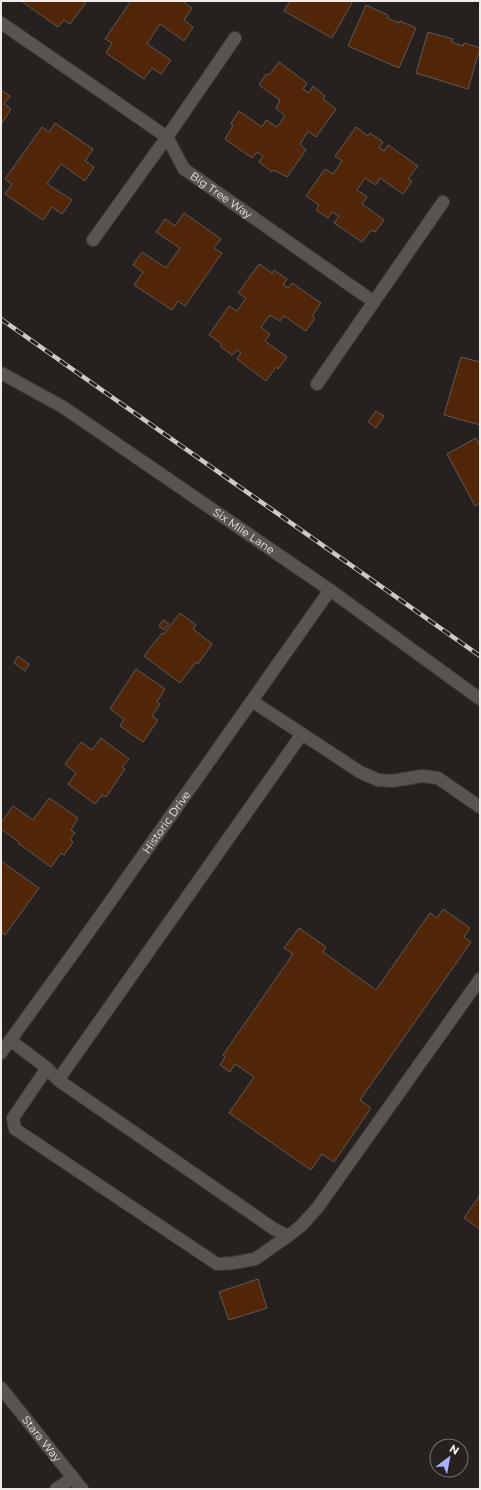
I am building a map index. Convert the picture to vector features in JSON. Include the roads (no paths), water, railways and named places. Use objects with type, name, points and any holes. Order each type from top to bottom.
[{"type":"street","name":"Big Tree Way","points":[[1,23],[167,137],[184,169],[374,302]]},
{"type":"street","points":[[93,240],[167,137],[235,38]]},
{"type":"street","points":[[317,384],[443,202]]},
{"type":"street","name":"Six Mile Lane","points":[[1,373],[63,407],[330,590],[480,699]]},
{"type":"street","name":"Historic Drive","points":[[1,1053],[89,932],[330,590]]},
{"type":"street","points":[[252,701],[360,772],[378,780],[392,781],[422,776],[438,778],[480,807]]},
{"type":"street","points":[[58,1080],[302,734]]},
{"type":"street","points":[[47,1068],[13,1118],[15,1129],[217,1264],[233,1263],[255,1258],[301,1226],[318,1207],[480,979]]},
{"type":"street","points":[[10,1040],[47,1068],[58,1080],[274,1229],[288,1236]]},
{"type":"street","name":"Stara Way","points":[[1,1388],[82,1489]]},
{"type":"street","points":[[56,1489],[73,1478]]},
{"type":"railway","points":[[1,319],[480,656]]}]
